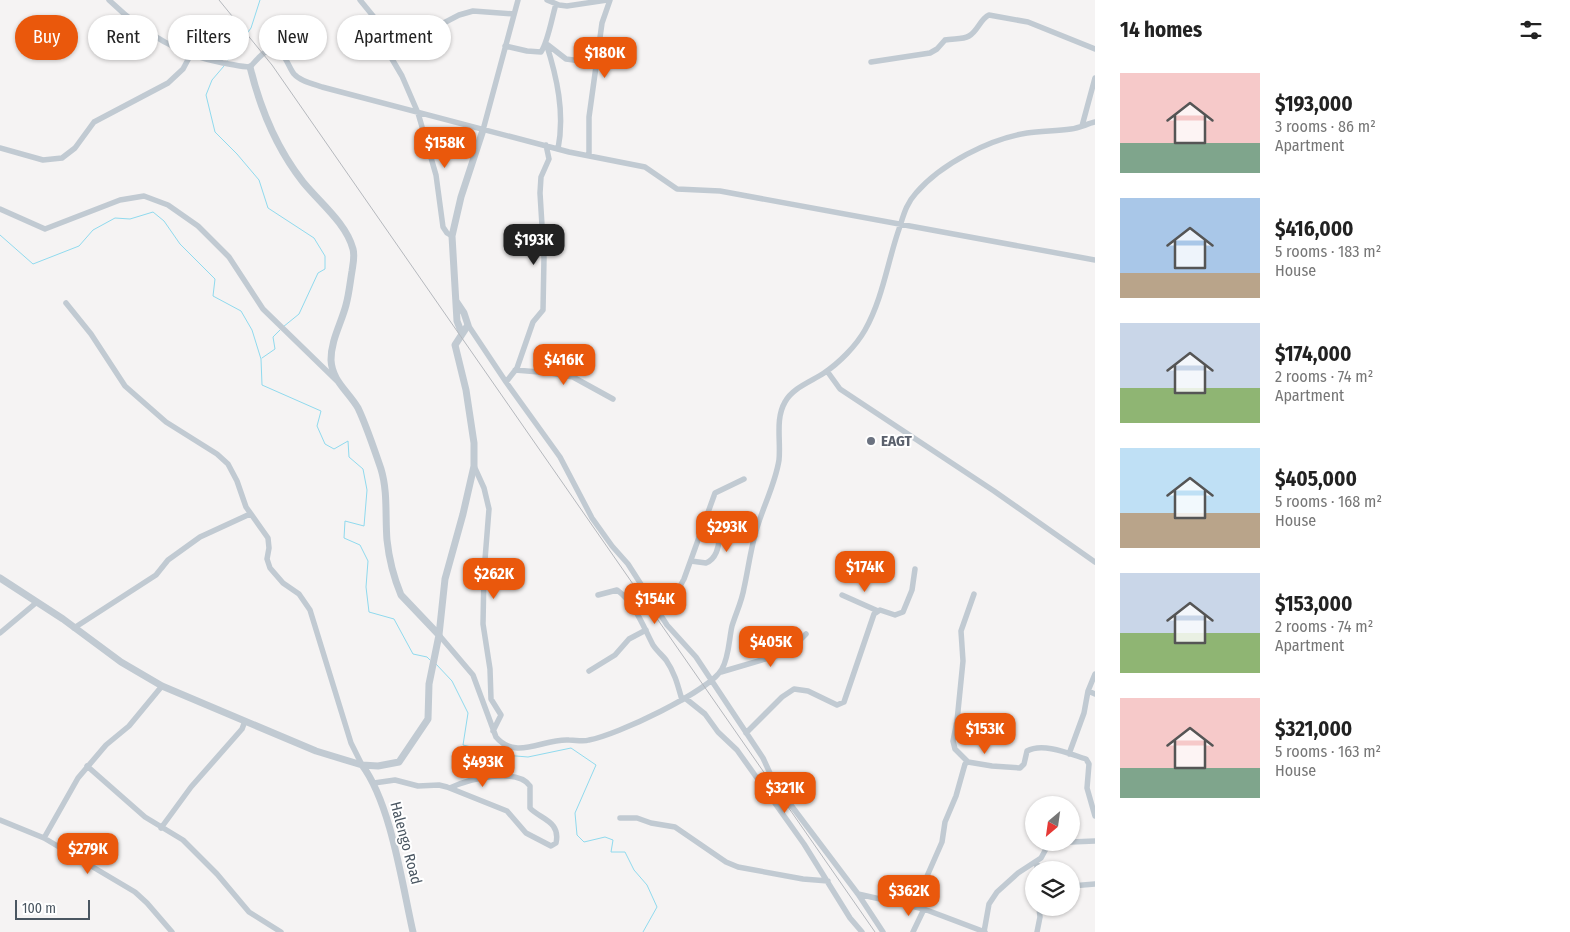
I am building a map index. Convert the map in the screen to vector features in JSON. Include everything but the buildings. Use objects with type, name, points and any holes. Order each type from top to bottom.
[{"type":"street","points":[[109,0],[128,18],[168,45]]},
{"type":"street","points":[[360,0],[372,15]]},
{"type":"street","points":[[462,334],[458,321],[452,236],[461,197],[483,130],[518,0]]},
{"type":"street","points":[[547,0],[567,6],[608,0],[603,16],[588,126],[589,156]]},
{"type":"street","points":[[505,46],[537,52],[542,50],[546,43],[556,4]]},
{"type":"street","points":[[451,19],[472,11],[514,14]]},
{"type":"street","points":[[871,62],[930,53],[937,49],[945,40],[963,38],[971,34],[984,17],[989,15],[1028,22],[1095,49]]},
{"type":"street","points":[[546,43],[566,59],[596,63]]},
{"type":"street","points":[[546,43],[556,79],[558,95],[561,128],[558,149]]},
{"type":"street","points":[[250,66],[259,55],[268,51],[278,52],[284,56],[294,74],[311,83],[558,149],[645,167],[677,189],[720,191],[1095,260]]},
{"type":"street","points":[[0,148],[43,160],[62,158],[76,148],[94,122],[168,83],[183,69],[188,60]]},
{"type":"street","points":[[209,60],[250,66]]},
{"type":"street","points":[[393,60],[418,113],[436,175],[443,227],[452,236]]},
{"type":"street","points":[[250,66],[260,104],[274,135],[303,182],[344,231],[354,252],[346,306],[335,333],[332,352],[332,369],[336,380]]},
{"type":"street","points":[[1082,126],[1095,78]]},
{"type":"street","points":[[0,209],[40,228],[48,229],[120,200],[144,196],[155,198],[190,219],[229,257],[254,298],[336,380],[360,413],[380,468],[386,492],[387,540],[401,595],[473,675],[493,731],[504,745],[514,749],[558,740],[590,740],[643,721],[683,699],[720,672],[725,663],[733,625],[744,590],[748,560],[755,532],[779,460],[780,420],[783,405],[786,399],[795,391],[827,371],[855,343],[866,328],[885,277],[903,214],[915,194],[938,172],[991,144],[1016,135],[1071,129],[1095,122]]},
{"type":"street","points":[[506,382],[515,370],[533,322],[543,310],[544,267],[540,193],[541,177],[549,159],[546,145]]},
{"type":"street","points":[[456,301],[464,313],[468,325],[563,462],[578,496],[592,518],[612,546],[628,564],[665,623],[696,657],[763,758],[775,784],[858,894],[882,932]]},
{"type":"street","points":[[66,303],[91,334],[125,386],[166,422],[217,454],[228,464],[250,514],[268,538],[267,559],[270,568],[282,583],[299,594],[310,610],[351,743],[362,765]]},
{"type":"street","points":[[0,578],[127,665],[162,686],[292,742],[362,765],[378,766],[399,762],[424,728],[428,719],[429,684],[438,638],[444,579],[463,514],[474,466],[474,443],[466,390],[455,347],[456,341],[468,325]]},
{"type":"street","points":[[515,370],[551,373],[572,378],[613,399]]},
{"type":"street","points":[[827,371],[840,389],[1002,497],[1095,562]]},
{"type":"street","points":[[474,466],[484,488],[489,509],[483,609],[490,669],[490,695],[492,702],[501,715],[493,731]]},
{"type":"street","points":[[657,608],[666,594],[679,588],[691,561],[715,493],[744,479]]},
{"type":"street","points":[[74,628],[156,576],[168,560],[200,537],[250,514]]},
{"type":"street","points":[[691,561],[706,563],[713,559],[716,551],[719,538],[701,532]]},
{"type":"street","points":[[842,595],[895,615],[902,612],[912,590],[915,569]]},
{"type":"street","points":[[598,595],[618,590],[638,614],[656,649],[665,659],[676,679],[683,699],[705,714],[718,732],[737,750],[781,811],[828,881],[850,918],[862,932]]},
{"type":"street","points":[[974,594],[962,631],[963,660],[958,721],[953,741],[955,749],[968,762],[1017,768],[1023,766],[1026,754],[1031,749],[1048,749],[1088,761],[1087,788],[1095,816]]},
{"type":"street","points":[[0,634],[37,602]]},
{"type":"street","points":[[746,733],[782,697],[794,689],[808,691],[837,705],[842,704],[874,614],[878,610]]},
{"type":"street","points":[[589,671],[615,655],[629,639],[646,630]]},
{"type":"street","points":[[720,672],[782,654],[791,649],[806,634]]},
{"type":"street","points":[[1069,754],[1084,713],[1088,691],[1095,674]]},
{"type":"street","points":[[44,838],[78,778],[87,766],[106,745],[129,726],[162,686]]},
{"type":"street","points":[[1088,691],[1095,694]]},
{"type":"street","points":[[161,828],[191,787],[236,737],[246,721]]},
{"type":"street","points":[[916,907],[942,842],[945,822],[968,762]]},
{"type":"street","name":"Halengo Road","points":[[362,765],[374,784],[382,806],[395,851],[413,932]]},
{"type":"street","points":[[87,766],[145,817],[183,840],[217,874],[249,912],[282,932]]},
{"type":"street","points":[[374,784],[395,780],[418,786],[439,785],[450,788],[507,811],[526,833],[547,845],[552,846],[556,842],[556,834],[549,820],[530,808],[530,786],[523,780],[500,777],[476,778],[450,788]]},
{"type":"street","points":[[620,818],[637,818],[674,828],[726,862],[738,867],[802,879],[828,881]]},
{"type":"street","points":[[0,820],[44,838],[135,892],[148,903],[172,932]]},
{"type":"street","points":[[1080,842],[1095,841]]},
{"type":"street","points":[[1037,861],[1043,856],[1044,851]]},
{"type":"street","points":[[858,894],[924,909],[982,931],[989,904],[997,892],[1025,869]]},
{"type":"street","points":[[1080,885],[1095,884]]},
{"type":"street","points":[[913,932],[924,909]]},
{"type":"street","points":[[1037,932],[1040,916]]},
{"type":"waterway","points":[[249,31],[260,0]]},
{"type":"waterway","points":[[224,66],[212,80],[206,95],[215,132],[259,180],[268,208],[314,238],[325,256],[325,269],[318,273],[299,314],[283,327]]},
{"type":"waterway","points":[[0,235],[33,264],[79,246],[93,230],[115,218],[130,219],[153,212],[164,221],[180,244],[215,279],[213,296],[241,311],[252,330],[261,359],[262,385],[321,411],[317,426],[325,444],[334,449],[348,441],[349,457],[363,469],[367,490],[364,526],[345,521],[344,538],[360,545],[368,561],[366,587],[369,612],[394,619],[413,654],[427,657],[430,660]]},
{"type":"waterway","points":[[262,358],[275,349],[273,337],[280,330]]},
{"type":"waterway","points":[[436,664],[452,681],[468,713],[463,745],[504,755],[528,757],[571,748],[596,765],[575,813],[577,835],[584,842],[605,837],[613,840],[611,852],[625,852],[634,870],[647,885],[657,907],[643,932]]},
{"type":"railway","points":[[219,0],[272,65],[875,932]]},
{"type":"place","name":"EAGT","points":[[871,441]]}]
